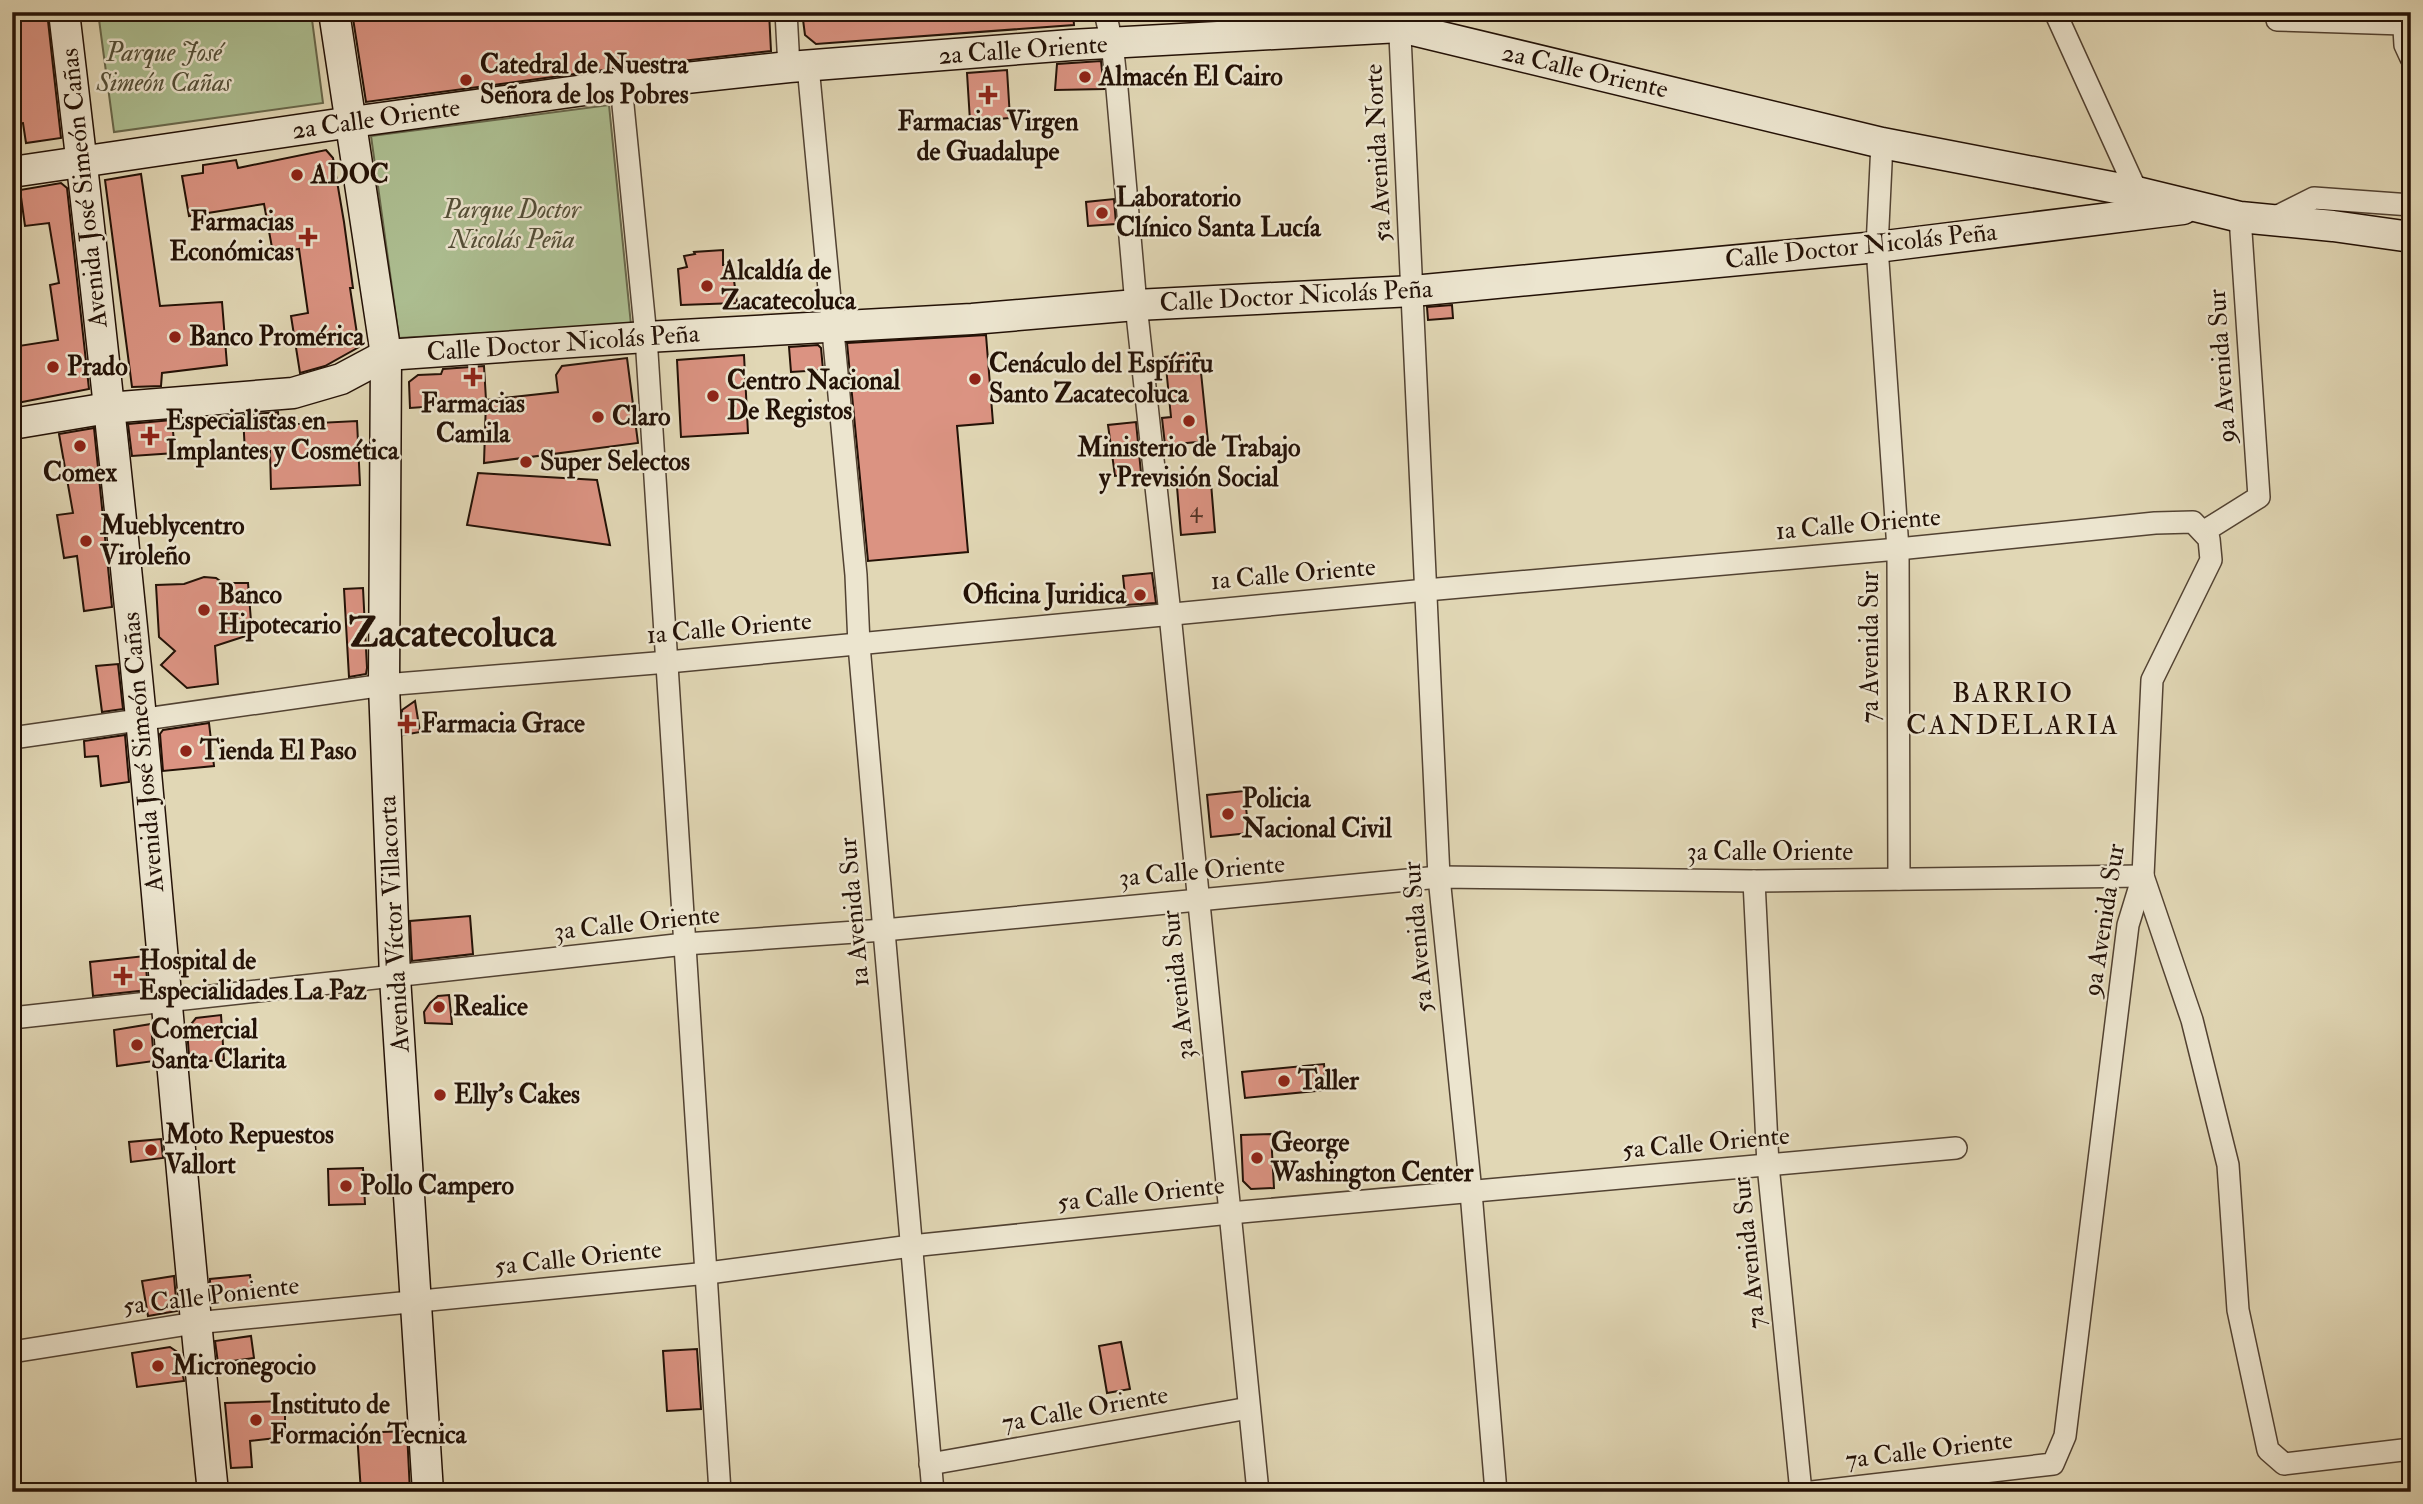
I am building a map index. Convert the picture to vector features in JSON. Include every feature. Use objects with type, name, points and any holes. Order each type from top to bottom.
[{"type":"main road","name":"Avenida José Simeón Cañas","points":[[64,12],[141,718],[195,1323],[213,1492]]},
{"type":"main road","name":"Avenida Víctor Villacorta","points":[[334,12],[386,355],[384,685],[394,977],[428,1492]]},
{"type":"main road","name":"2a Calle Oriente","points":[[12,172],[352,121],[621,85],[798,67],[1399,20],[1882,144],[2137,192],[2204,206],[2240,217],[2411,237]]},
{"type":"main road","name":"Calle Doctor Nicolás Peña","points":[[386,355],[972,319],[1136,305],[1413,291],[1877,247],[2204,206]]},
{"type":"main road","points":[[12,424],[108,408],[293,393],[341,379],[386,355]]},
{"type":"street","name":"1a Avenida Sur","points":[[786,12],[798,67],[834,327],[933,1492]]},
{"type":"street","name":"3a Avenida Sur","points":[[1105,12],[1112,43],[1136,305],[1170,614],[1258,1492]]},
{"type":"street","points":[[2055,12],[2137,192]]},
{"type":"street","points":[[2276,12],[2277,20],[2403,18],[2405,45],[2411,58]]},
{"type":"street","name":"5a Avenida Norte","points":[[1399,20],[1413,291]]},
{"type":"street","points":[[621,85],[646,337],[720,1492]]},
{"type":"street","name":"7a Avenida Sur","points":[[1882,144],[1877,247],[1898,549],[1899,879]]},
{"type":"street","points":[[2270,220],[2314,198],[2411,205]]},
{"type":"street","name":"9a Avenida Sur","points":[[2053,1464],[2065,1436],[2128,925],[2143,876],[2152,680],[2211,560],[2209,539],[2203,532],[2259,497],[2240,217]]},
{"type":"street","name":"5a Avenida Sur","points":[[1413,291],[1439,877],[1471,1192],[1496,1492]]},
{"type":"street","name":"1a Calle Oriente","points":[[12,738],[384,685],[859,645],[2155,523],[2193,522],[2203,532]]},
{"type":"street","points":[[2143,876],[2192,1020],[2228,1165],[2238,1310],[2268,1450],[2284,1464],[2411,1449]]},
{"type":"street","name":"3a Calle Oriente","points":[[12,1018],[685,944],[884,930],[1439,877],[1754,881],[2143,876]]},
{"type":"street","name":"7a Avenida Sur","points":[[1754,881],[1768,1165],[1801,1492]]},
{"type":"street","name":"5a Calle Oriente","points":[[417,1303],[708,1273],[911,1246],[1230,1213],[1956,1148]]},
{"type":"street","name":"5a Calle Poniente","points":[[12,1352],[195,1323],[417,1303]]},
{"type":"street","name":"7a Calle Oriente","points":[[930,1464],[1249,1408]]},
{"type":"street","name":"7a Calle Oriente","points":[[1812,1492],[2053,1464]]},
{"type":"green space","name":"Parque José Simeón Cañas","points":[[98,12],[311,12],[323,103],[114,132]]},
{"type":"green space","name":"Parque Doctor Nicolás Peña","points":[[609,105],[631,325],[399,338],[371,136]]},
{"type":"building","points":[[12,12],[47,12],[61,138],[26,143],[23,123],[15,124],[12,100]]},
{"type":"building","name":"Catedral de Nuestra Señora de los Pobres","points":[[352,12],[769,12],[771,51],[619,68],[366,102]]},
{"type":"building","points":[[802,12],[1073,12],[1074,25],[816,44],[805,35]]},
{"type":"building","name":"Almacén El Cairo","points":[[1101,61],[1104,89],[1055,90],[1057,64]]},
{"type":"building","name":"Farmacias Virgen de Guadalupe","points":[[1007,70],[1010,118],[970,121],[967,73]]},
{"type":"building","points":[[326,150],[333,158],[344,222],[359,347],[325,366],[300,373],[291,316],[308,313],[299,249],[273,253],[264,204],[189,216],[182,176],[203,173],[203,165],[236,160],[238,168]]},
{"type":"building","points":[[141,174],[160,306],[222,302],[227,365],[162,373],[161,386],[132,387],[105,180]]},
{"type":"building","points":[[61,183],[67,188],[89,389],[12,404],[12,347],[58,340],[50,285],[59,283],[49,223],[25,226],[20,190]]},
{"type":"building","name":"Laboratorio Clínico Santa Lucía","points":[[1114,199],[1116,224],[1088,226],[1086,202]]},
{"type":"building","name":"Alcaldía de Zacatecoluca","points":[[723,250],[723,265],[732,265],[737,303],[681,305],[678,269],[687,267],[684,256],[695,254],[694,252]]},
{"type":"building","points":[[1452,305],[1453,318],[1428,320],[1427,307]]},
{"type":"building","points":[[986,335],[993,423],[957,426],[968,552],[868,561],[847,343]]},
{"type":"building","points":[[818,345],[821,348],[823,370],[791,372],[789,347]]},
{"type":"building","points":[[1199,353],[1208,441],[1165,445],[1162,418],[1171,417],[1165,357]]},
{"type":"building","name":"Centro Nacional De Registos","points":[[744,355],[748,433],[681,437],[677,360]]},
{"type":"building","points":[[627,358],[638,443],[484,463],[486,400],[558,392],[556,375],[562,366]]},
{"type":"building","points":[[484,366],[486,400],[442,402],[438,406],[410,408],[409,382],[418,375],[441,374],[443,369]]},
{"type":"building","points":[[278,412],[279,425],[357,421],[360,485],[271,489],[270,451],[245,453],[243,415]]},
{"type":"building","name":"Especialistas en Implantes y Cosmética","points":[[172,420],[175,453],[132,456],[128,424]]},
{"type":"building","points":[[1136,422],[1141,473],[1115,476],[1108,425]]},
{"type":"building","points":[[94,428],[112,607],[84,611],[77,556],[64,558],[57,515],[73,513],[59,434]]},
{"type":"building","points":[[478,473],[597,480],[610,545],[467,525]]},
{"type":"building","points":[[1211,483],[1215,532],[1181,535],[1177,487]]},
{"type":"building","name":"Oficina Juridica","points":[[1152,573],[1156,603],[1126,605],[1123,576]]},
{"type":"building","name":"Banco Hipotecario","points":[[204,577],[216,578],[223,583],[248,583],[252,634],[215,646],[218,684],[187,688],[161,665],[175,651],[159,637],[156,585],[184,584]]},
{"type":"building","points":[[363,588],[367,668],[366,674],[349,677],[344,589]]},
{"type":"building","points":[[118,664],[123,709],[102,712],[96,666]]},
{"type":"building","name":"Farmacia Grace","points":[[415,701],[420,732],[403,735],[402,710]]},
{"type":"building","name":"Tienda El Paso","points":[[209,723],[214,766],[163,771],[160,734],[163,730]]},
{"type":"building","points":[[125,735],[129,782],[101,786],[98,756],[85,757],[84,741]]},
{"type":"building","name":"Policia Nacional Civil","points":[[1244,791],[1249,833],[1211,837],[1207,795]]},
{"type":"building","points":[[470,916],[473,954],[412,961],[410,921]]},
{"type":"building","name":"Hospital de Especialidades La Paz","points":[[145,956],[148,990],[93,996],[90,962]]},
{"type":"building","name":"Realice","points":[[449,995],[452,1024],[425,1023],[424,1012],[430,1003],[438,996]]},
{"type":"building","points":[[221,1015],[224,1060],[192,1062],[187,1029],[196,1018]]},
{"type":"building","name":"Comercial Santa Clarita","points":[[151,1024],[154,1061],[117,1066],[114,1030]]},
{"type":"building","name":"Taller","points":[[1324,1064],[1326,1090],[1245,1098],[1242,1072]]},
{"type":"building","name":"George Washington Center","points":[[1271,1134],[1274,1188],[1251,1189],[1243,1181],[1241,1135]]},
{"type":"building","name":"Moto Repuestos Vallort","points":[[161,1139],[163,1158],[131,1162],[129,1142]]},
{"type":"building","name":"Pollo Campero","points":[[363,1168],[365,1204],[329,1205],[328,1169]]},
{"type":"building","points":[[250,1275],[253,1299],[228,1293],[210,1283],[210,1279]]},
{"type":"building","points":[[174,1276],[177,1311],[148,1316],[142,1281]]},
{"type":"building","points":[[251,1336],[254,1358],[218,1363],[215,1341]]},
{"type":"building","points":[[1121,1342],[1130,1389],[1107,1393],[1099,1346]]},
{"type":"building","name":"Micronegocio","points":[[170,1347],[179,1353],[184,1381],[137,1387],[132,1353]]},
{"type":"building","points":[[697,1349],[701,1409],[667,1411],[663,1351]]},
{"type":"building","name":"Instituto de Formación Tecnica","points":[[285,1401],[285,1437],[250,1441],[252,1467],[231,1468],[225,1403]]},
{"type":"building","points":[[407,1431],[410,1492],[361,1492],[357,1433]]},
{"type":"place","name":"Almacén El Cairo","points":[[1085,77]]},
{"type":"place","name":"Catedral de Nuestra Señora de los Pobres","points":[[466,80]]},
{"type":"place","name":"Farmacias Virgen de Guadalupe","points":[[988,95]]},
{"type":"place","name":"ADOC","points":[[297,175]]},
{"type":"place","name":"Laboratorio Clínico Santa Lucía","points":[[1102,213]]},
{"type":"place","name":"Farmacias Económicas","points":[[308,237]]},
{"type":"place","name":"Alcaldía de Zacatecoluca","points":[[707,286]]},
{"type":"place","name":"Banco Promérica","points":[[175,337]]},
{"type":"place","name":"Prado","points":[[53,367]]},
{"type":"place","name":"Farmacias Camila","points":[[473,377]]},
{"type":"place","name":"Cenáculo del Espíritu Santo Zacatecoluca","points":[[975,379]]},
{"type":"place","name":"Centro Nacional De Registos","points":[[713,396]]},
{"type":"place","name":"Claro","points":[[598,417]]},
{"type":"place","name":"Ministerio de Trabajo y Previsión Social","points":[[1189,421]]},
{"type":"place","name":"Especialistas en Implantes y Cosmética","points":[[150,436]]},
{"type":"place","name":"Comex","points":[[80,446]]},
{"type":"place","name":"Super Selectos","points":[[526,462]]},
{"type":"place","name":"Mueblycentro Viroleño","points":[[86,541]]},
{"type":"place","name":"Oficina Juridica","points":[[1140,595]]},
{"type":"place","name":"Banco Hipotecario","points":[[204,610]]},
{"type":"place","name":"Farmacia Grace","points":[[407,724]]},
{"type":"place","name":"Tienda El Paso","points":[[186,751]]},
{"type":"place","name":"Policia Nacional Civil","points":[[1228,814]]},
{"type":"place","name":"Hospital de Especialidades La Paz","points":[[123,976]]},
{"type":"place","name":"Realice","points":[[439,1007]]},
{"type":"place","name":"Comercial Santa Clarita","points":[[137,1045]]},
{"type":"place","name":"Taller","points":[[1284,1081]]},
{"type":"place","name":"Elly's Cakes","points":[[440,1095]]},
{"type":"place","name":"Moto Repuestos Vallort","points":[[151,1150]]},
{"type":"place","name":"George Washington Center","points":[[1257,1158]]},
{"type":"place","name":"Pollo Campero","points":[[346,1186]]},
{"type":"place","name":"Micronegocio","points":[[158,1366]]},
{"type":"place","name":"Instituto de Formación Tecnica","points":[[256,1420]]},
{"type":"district","name":"Zacatecoluca","points":[[452,633]]},
{"type":"district","name":"BARRIO CANDELARIA","points":[[2013,709]]}]
